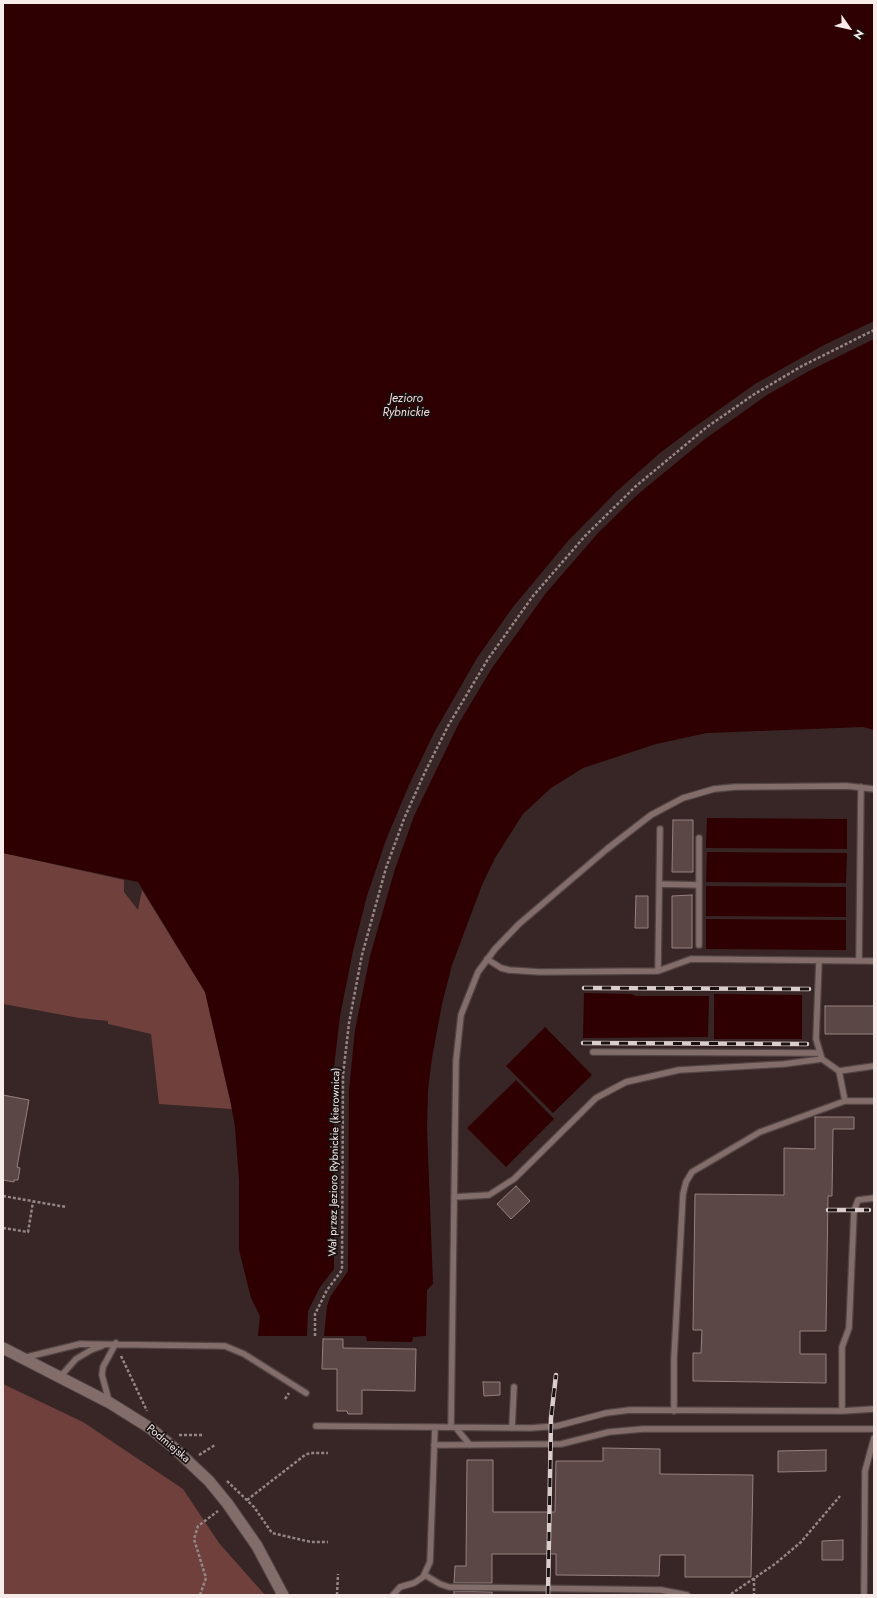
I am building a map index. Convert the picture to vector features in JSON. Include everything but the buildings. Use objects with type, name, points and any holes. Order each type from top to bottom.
[{"type":"street","name":"Podmiejska","points":[[3,1348],[110,1403],[163,1438],[196,1469],[227,1503],[257,1546],[283,1595]]},
{"type":"lane","points":[[470,1445],[453,1428],[456,1061],[459,1027],[469,993],[478,972],[487,959],[519,924],[607,849],[651,814],[683,798],[714,789],[773,785],[861,787],[874,789]]},
{"type":"lane","points":[[859,961],[861,787]]},
{"type":"lane","points":[[658,970],[660,829]]},
{"type":"lane","points":[[699,838],[699,945]]},
{"type":"lane","points":[[659,884],[699,885]]},
{"type":"lane","points":[[487,959],[501,968],[518,972],[658,970],[691,959],[874,961]]},
{"type":"lane","points":[[819,961],[816,1039],[821,1056],[839,1071],[845,1101]]},
{"type":"lane","points":[[593,1052],[821,1056]]},
{"type":"lane","points":[[454,1197],[489,1195],[514,1179],[596,1098],[626,1082],[679,1070],[784,1064],[821,1056]]},
{"type":"lane","points":[[839,1071],[874,1066]]},
{"type":"lane","points":[[674,1410],[674,1358],[683,1194],[686,1182],[692,1172],[760,1132],[845,1101],[874,1101]]},
{"type":"lane","points":[[842,1411],[842,1347],[849,1328],[854,1211],[858,1200],[874,1198]]},
{"type":"lane","points":[[110,1403],[102,1374],[103,1367],[116,1343]]},
{"type":"lane","points":[[23,1358],[80,1344],[124,1343],[225,1346],[244,1354],[306,1393]]},
{"type":"lane","points":[[60,1377],[69,1365],[84,1354],[108,1344]]},
{"type":"lane","points":[[512,1428],[514,1387]]},
{"type":"lane","points":[[316,1426],[512,1428],[557,1426],[617,1411],[842,1411],[874,1409]]},
{"type":"lane","points":[[393,1595],[400,1587],[418,1581],[425,1575],[430,1562],[432,1549],[435,1427]]},
{"type":"lane","points":[[434,1446],[561,1444],[608,1432],[637,1429],[874,1429]]},
{"type":"lane","points":[[864,1595],[865,1471],[874,1438]]},
{"type":"lane","points":[[425,1575],[440,1584],[449,1587],[661,1590],[687,1595]]},
{"type":"path","name":"Wał przez Jezioro Rybnickie (kierownica)","points":[[315,1336],[315,1314],[327,1290],[342,1270],[343,1075],[349,1022],[362,955],[384,874],[404,819],[425,772],[454,715],[488,659],[533,596],[585,536],[636,486],[671,455],[707,427],[753,395],[802,366],[874,330]]},
{"type":"path","points":[[3,1196],[66,1207]]},
{"type":"path","points":[[3,1228],[28,1232],[33,1202]]},
{"type":"path","points":[[124,1343],[121,1358],[148,1413]]},
{"type":"path","points":[[182,1440],[177,1436],[204,1435]]},
{"type":"path","points":[[199,1455],[215,1445]]},
{"type":"path","points":[[194,1450],[204,1459]]},
{"type":"path","points":[[247,1500],[305,1455],[310,1453],[328,1453]]},
{"type":"path","points":[[223,1477],[254,1507],[272,1533],[311,1542],[328,1542]]},
{"type":"path","points":[[731,1594],[781,1559],[801,1542],[840,1496]]},
{"type":"path","points":[[200,1595],[206,1578],[194,1539],[198,1526],[227,1503]]},
{"type":"path","points":[[337,1595],[338,1574]]},
{"type":"path","points":[[754,1578],[754,1594]]},
{"type":"shaded area","points":[[3,853],[124,880],[124,892],[138,910],[142,890],[205,992],[232,1109],[159,1104],[151,1034],[108,1024],[108,1021],[79,1018],[3,1004]]},
{"type":"shaded area","points":[[3,1384],[83,1422],[183,1489],[219,1543],[265,1595],[3,1595]]},
{"type":"water","name":"Jezioro Rybnickie","points":[[3,3],[874,3],[874,730],[863,727],[707,733],[656,744],[583,768],[551,788],[523,814],[495,858],[482,885],[452,965],[442,1004],[428,1090],[427,1127],[433,1284],[427,1290],[426,1336],[413,1337],[412,1342],[367,1341],[366,1336],[258,1336],[260,1316],[251,1298],[239,1250],[239,1180],[235,1127],[205,992],[138,882],[3,853]]},
{"type":"water","points":[[707,818],[847,819],[847,849],[706,848]]},
{"type":"water","points":[[707,852],[847,853],[846,883],[706,882]]},
{"type":"water","points":[[706,886],[846,887],[846,917],[706,916]]},
{"type":"water","points":[[706,919],[846,920],[846,950],[706,949]]},
{"type":"water","points":[[584,993],[631,994],[636,996],[709,996],[708,1037],[583,1038]]},
{"type":"water","points":[[714,994],[802,995],[802,1039],[714,1039]]},
{"type":"water","points":[[545,1027],[592,1075],[553,1113],[506,1066]]},
{"type":"water","points":[[516,1080],[554,1119],[506,1167],[467,1128]]},
{"type":"pier","points":[[874,321],[874,339],[809,371],[767,395],[705,439],[637,495],[599,532],[546,593],[492,668],[459,723],[414,816],[395,869],[370,956],[355,1030],[349,1090],[348,1271],[330,1297],[327,1306],[324,1336],[307,1336],[308,1311],[320,1287],[334,1269],[334,1067],[340,1016],[353,951],[367,896],[386,840],[409,785],[434,733],[477,658],[513,607],[568,541],[617,491],[660,453],[755,384],[824,345]]},
{"type":"railway","points":[[584,988],[809,989]]},
{"type":"railway","points":[[583,1043],[807,1044]]},
{"type":"railway","points":[[828,1210],[869,1210]]},
{"type":"railway","points":[[548,1595],[551,1418],[556,1375]]}]
